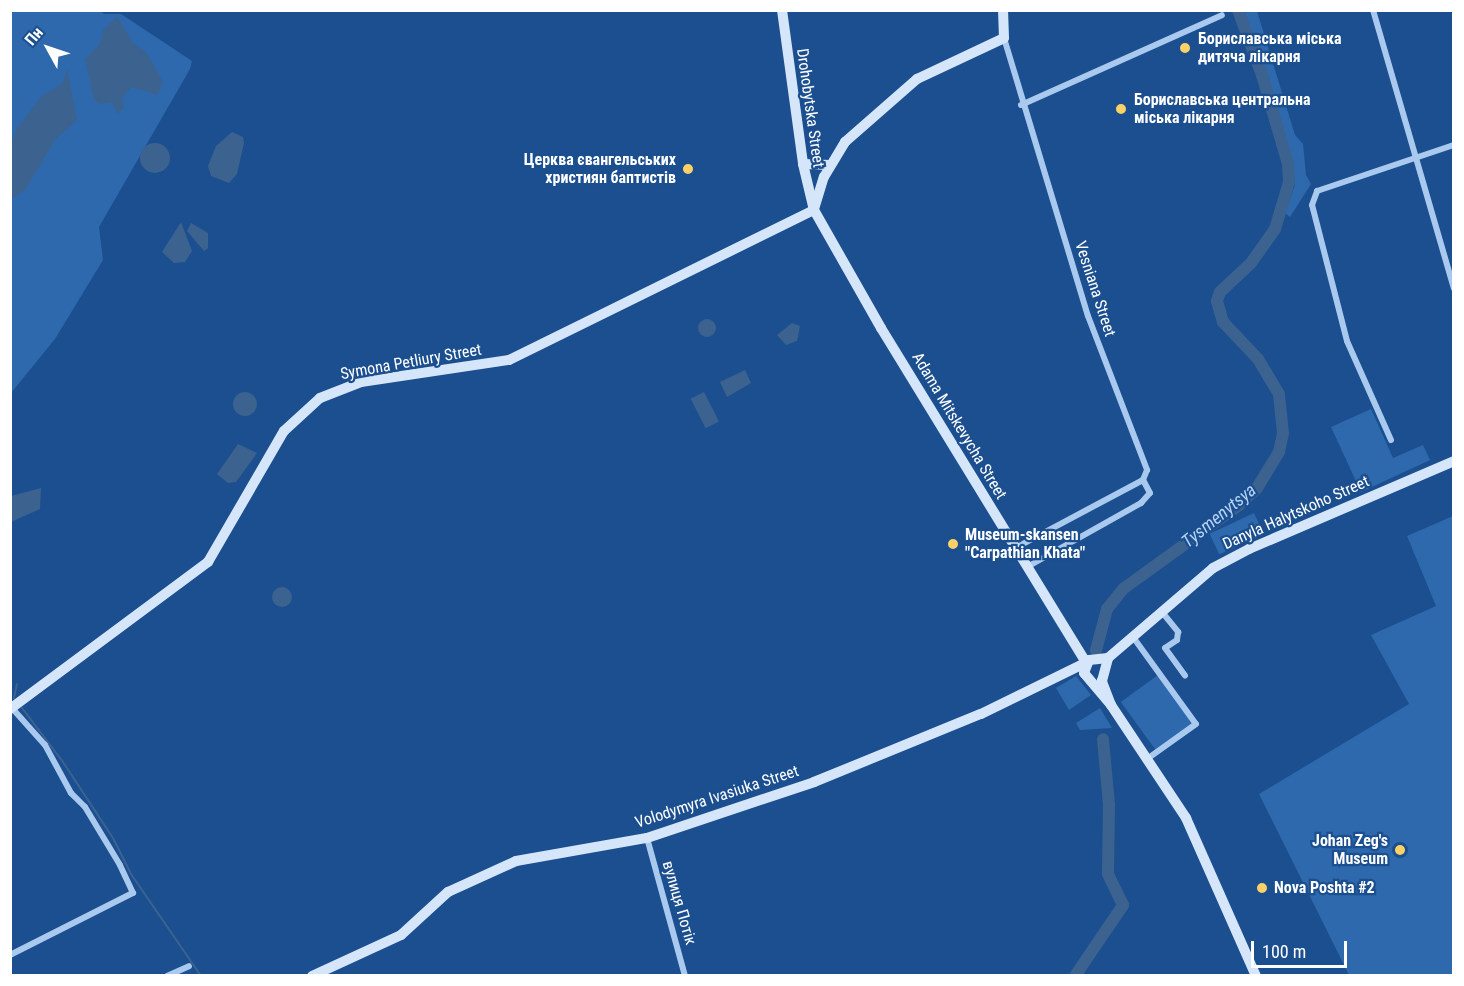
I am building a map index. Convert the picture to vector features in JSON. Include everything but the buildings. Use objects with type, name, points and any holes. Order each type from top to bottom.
[{"type":"main road","name":"Drohobytska Street","points":[[782,10],[803,164],[814,210]]},
{"type":"main road","points":[[814,210],[830,165],[845,142],[917,79],[1004,38],[1004,10]]},
{"type":"main road","points":[[803,164],[830,165]]},
{"type":"main road","name":"Adama Mitskevycha Street","points":[[814,210],[1111,705]]},
{"type":"main road","name":"Symona Petliury Street","points":[[11,708],[208,562],[284,431],[320,398],[361,382],[509,360],[814,210]]},
{"type":"main road","name":"Danyla Halytskoho Street","points":[[1108,658],[1221,562],[1454,461]]},
{"type":"main road","points":[[1088,666],[1108,658]]},
{"type":"main road","points":[[1108,658],[1102,671],[1104,689],[1111,705],[1200,844],[1256,975]]},
{"type":"main road","points":[[1088,666],[1102,671]]},
{"type":"main road","name":"Volodymyra Ivasiuka Street","points":[[312,975],[407,932],[448,892],[516,861],[647,838],[880,758],[1071,671],[1088,666]]},
{"type":"street","points":[[1372,10],[1454,288]]},
{"type":"street","points":[[1021,105],[1222,15]]},
{"type":"street","name":"Vesniana Street","points":[[1004,38],[1021,105],[1088,316],[1147,471],[1143,480],[1150,492],[1141,503],[1027,567]]},
{"type":"street","points":[[1391,441],[1347,341],[1312,205],[1317,191],[1454,145]]},
{"type":"street","points":[[1015,548],[1143,480]]},
{"type":"street","points":[[1162,612],[1178,632],[1177,640],[1165,648],[1185,676]]},
{"type":"street","points":[[1133,637],[1196,724],[1147,759]]},
{"type":"street","points":[[10,955],[133,893],[120,865],[85,807],[71,793],[45,745],[11,708]]},
{"type":"street","name":"вулиця Потік","points":[[647,838],[685,975]]},
{"type":"street","points":[[167,975],[189,966]]},
{"type":"shaded area","points":[[99,10],[104,14],[121,14],[192,61],[190,69],[99,227],[103,260],[55,339],[11,393],[11,11]]},
{"type":"shaded area","points":[[1257,11],[1295,135],[1303,144],[1306,175],[1311,184],[1290,217],[1285,213],[1295,185],[1293,163],[1267,74],[1243,14]]},
{"type":"shaded area","points":[[117,17],[134,44],[146,52],[163,82],[157,95],[132,87],[122,97],[124,107],[117,114],[112,102],[100,104],[94,100],[85,59],[100,44],[103,30]]},
{"type":"shaded area","points":[[67,69],[77,120],[55,140],[25,190],[11,199],[11,143],[19,125],[42,96],[63,83]]},
{"type":"shaded area","points":[[232,132],[243,137],[244,143],[237,174],[229,183],[211,176],[208,166],[216,146]]},
{"type":"shaded area","points":[[155,143],[165,148],[170,158],[165,168],[155,173],[145,168],[140,158],[145,148]]},
{"type":"shaded area","points":[[181,222],[192,251],[185,262],[174,263],[162,252]]},
{"type":"shaded area","points":[[191,223],[208,233],[208,248],[204,251],[187,231]]},
{"type":"shaded area","points":[[707,319],[713,322],[716,328],[713,334],[707,337],[701,334],[698,328],[701,322]]},
{"type":"shaded area","points":[[792,323],[800,326],[797,341],[786,345],[777,335]]},
{"type":"shaded area","points":[[745,370],[751,383],[727,397],[720,382]]},
{"type":"shaded area","points":[[240,392],[250,392],[257,399],[257,409],[250,416],[240,416],[233,409],[233,399]]},
{"type":"shaded area","points":[[704,392],[719,421],[706,428],[691,399]]},
{"type":"shaded area","points":[[1371,409],[1393,458],[1423,445],[1430,460],[1361,492],[1331,427]]},
{"type":"shaded area","points":[[238,444],[257,453],[236,482],[228,483],[217,474]]},
{"type":"shaded area","points":[[41,488],[40,509],[11,522],[11,496]]},
{"type":"shaded area","points":[[1254,513],[1264,534],[1219,555],[1210,534]]},
{"type":"shaded area","points":[[1453,516],[1453,975],[1349,975],[1259,794],[1409,704],[1371,635],[1436,606],[1407,536]]},
{"type":"shaded area","points":[[282,587],[289,590],[292,597],[289,604],[282,607],[275,604],[272,597],[275,590]]},
{"type":"shaded area","points":[[1158,675],[1193,724],[1156,751],[1121,702]]},
{"type":"shaded area","points":[[1076,676],[1091,695],[1069,710],[1056,688]]},
{"type":"shaded area","points":[[1100,708],[1112,728],[1080,730],[1076,723]]},
{"type":"waterway","name":"Tysmenytsya","points":[[1096,650],[1107,609],[1123,589],[1239,505],[1257,488],[1279,452],[1283,433],[1279,394],[1258,359],[1223,322],[1217,301],[1220,292],[1251,263],[1275,229],[1289,182],[1288,164],[1262,75],[1238,10]]},
{"type":"waterway","points":[[14,698],[17,684]]},
{"type":"waterway","points":[[22,708],[63,762],[113,838],[131,874],[201,976]]},
{"type":"waterway","name":"Tysmenytsya","points":[[1075,976],[1123,905],[1108,874],[1109,805],[1103,739]]},
{"type":"place","name":"Бориславська міська дитяча лікарня","points":[[1185,48]]},
{"type":"place","name":"Бориславська центральна міська лікарня","points":[[1121,109]]},
{"type":"place","name":"Церква євангельських християн баптистів","points":[[688,169]]},
{"type":"place","name":"Museum-skansen \"Carpathian Khata\"","points":[[953,544]]},
{"type":"place","name":"Johan Zeg's Museum","points":[[1400,850]]},
{"type":"place","name":"Nova Poshta #2","points":[[1262,888]]}]
